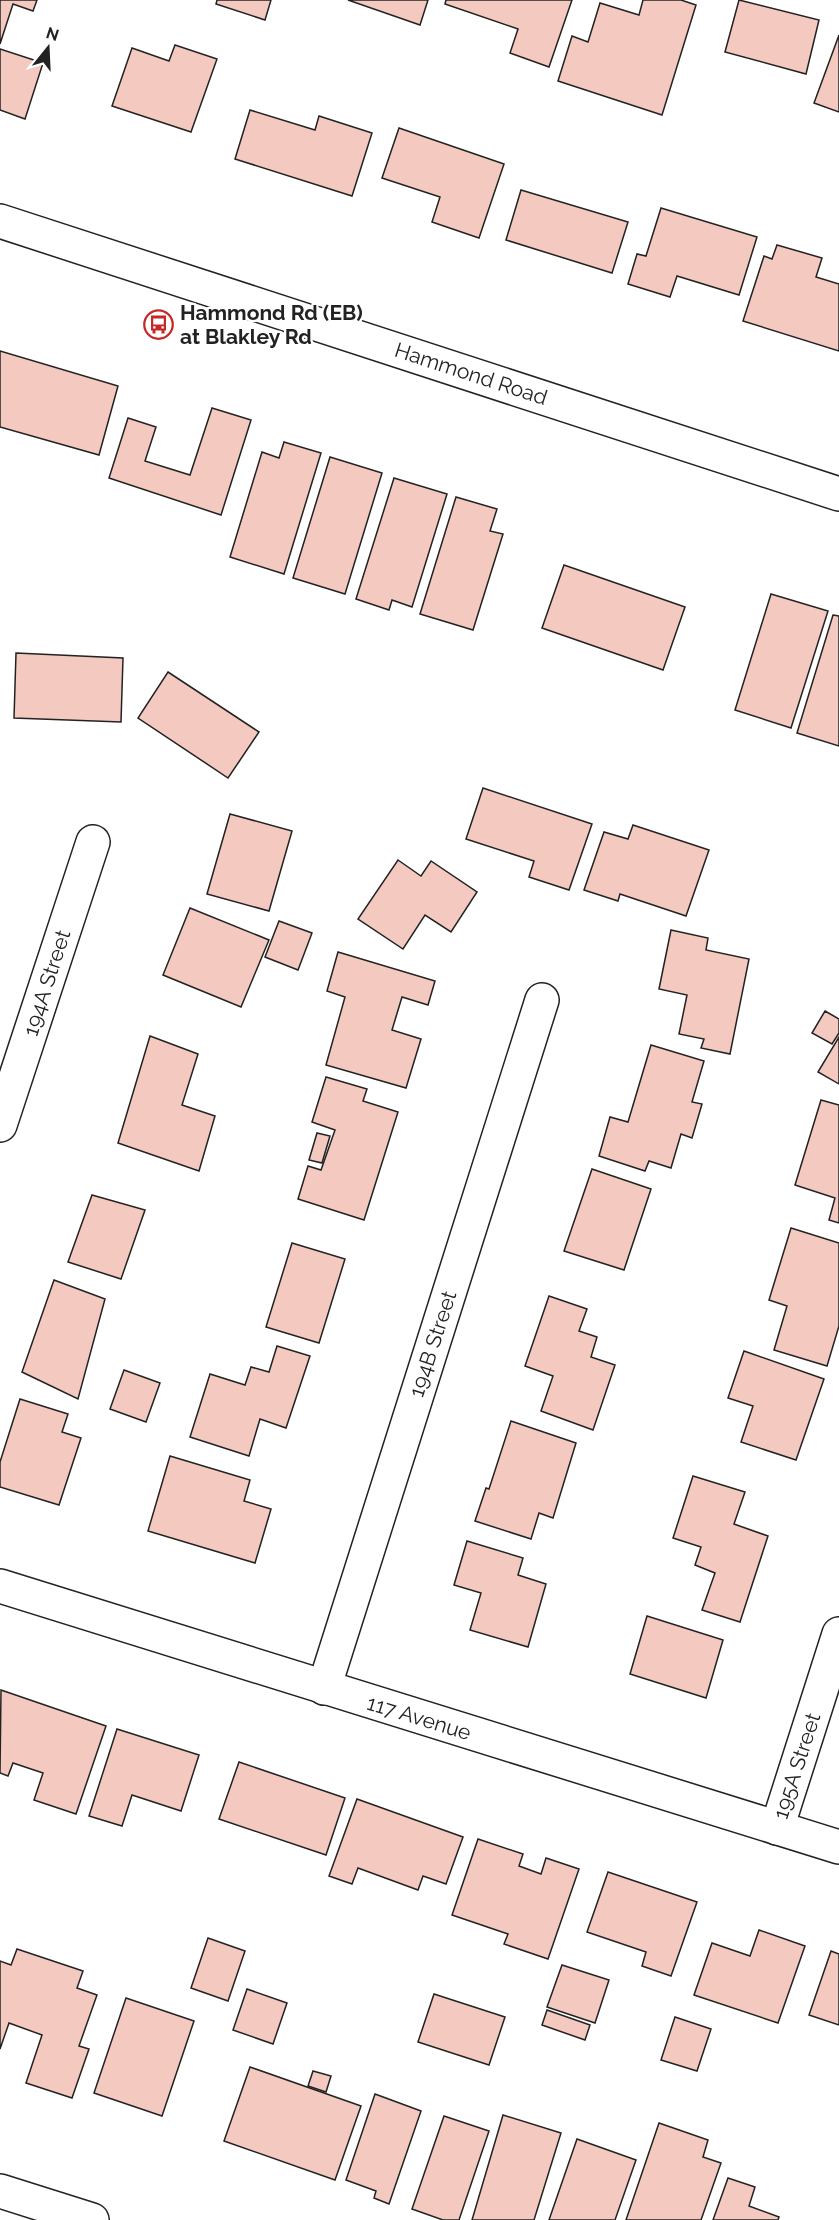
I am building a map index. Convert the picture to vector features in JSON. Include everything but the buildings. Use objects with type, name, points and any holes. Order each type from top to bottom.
[{"type":"street","name":"Hammond Road","points":[[0,221],[839,494]]},
{"type":"street","name":"194A Street","points":[[0,1125],[93,842]]},
{"type":"street","name":"194B Street","points":[[324,1688],[542,1000]]},
{"type":"street","name":"117 Avenue","points":[[0,1586],[839,1847]]},
{"type":"street","name":"195A Street","points":[[777,1828],[839,1634]]},
{"type":"street","points":[[0,2191],[92,2220]]},
{"type":"place","name":"Hammond Rd (EB) at Blakley Rd","points":[[159,325]]}]
